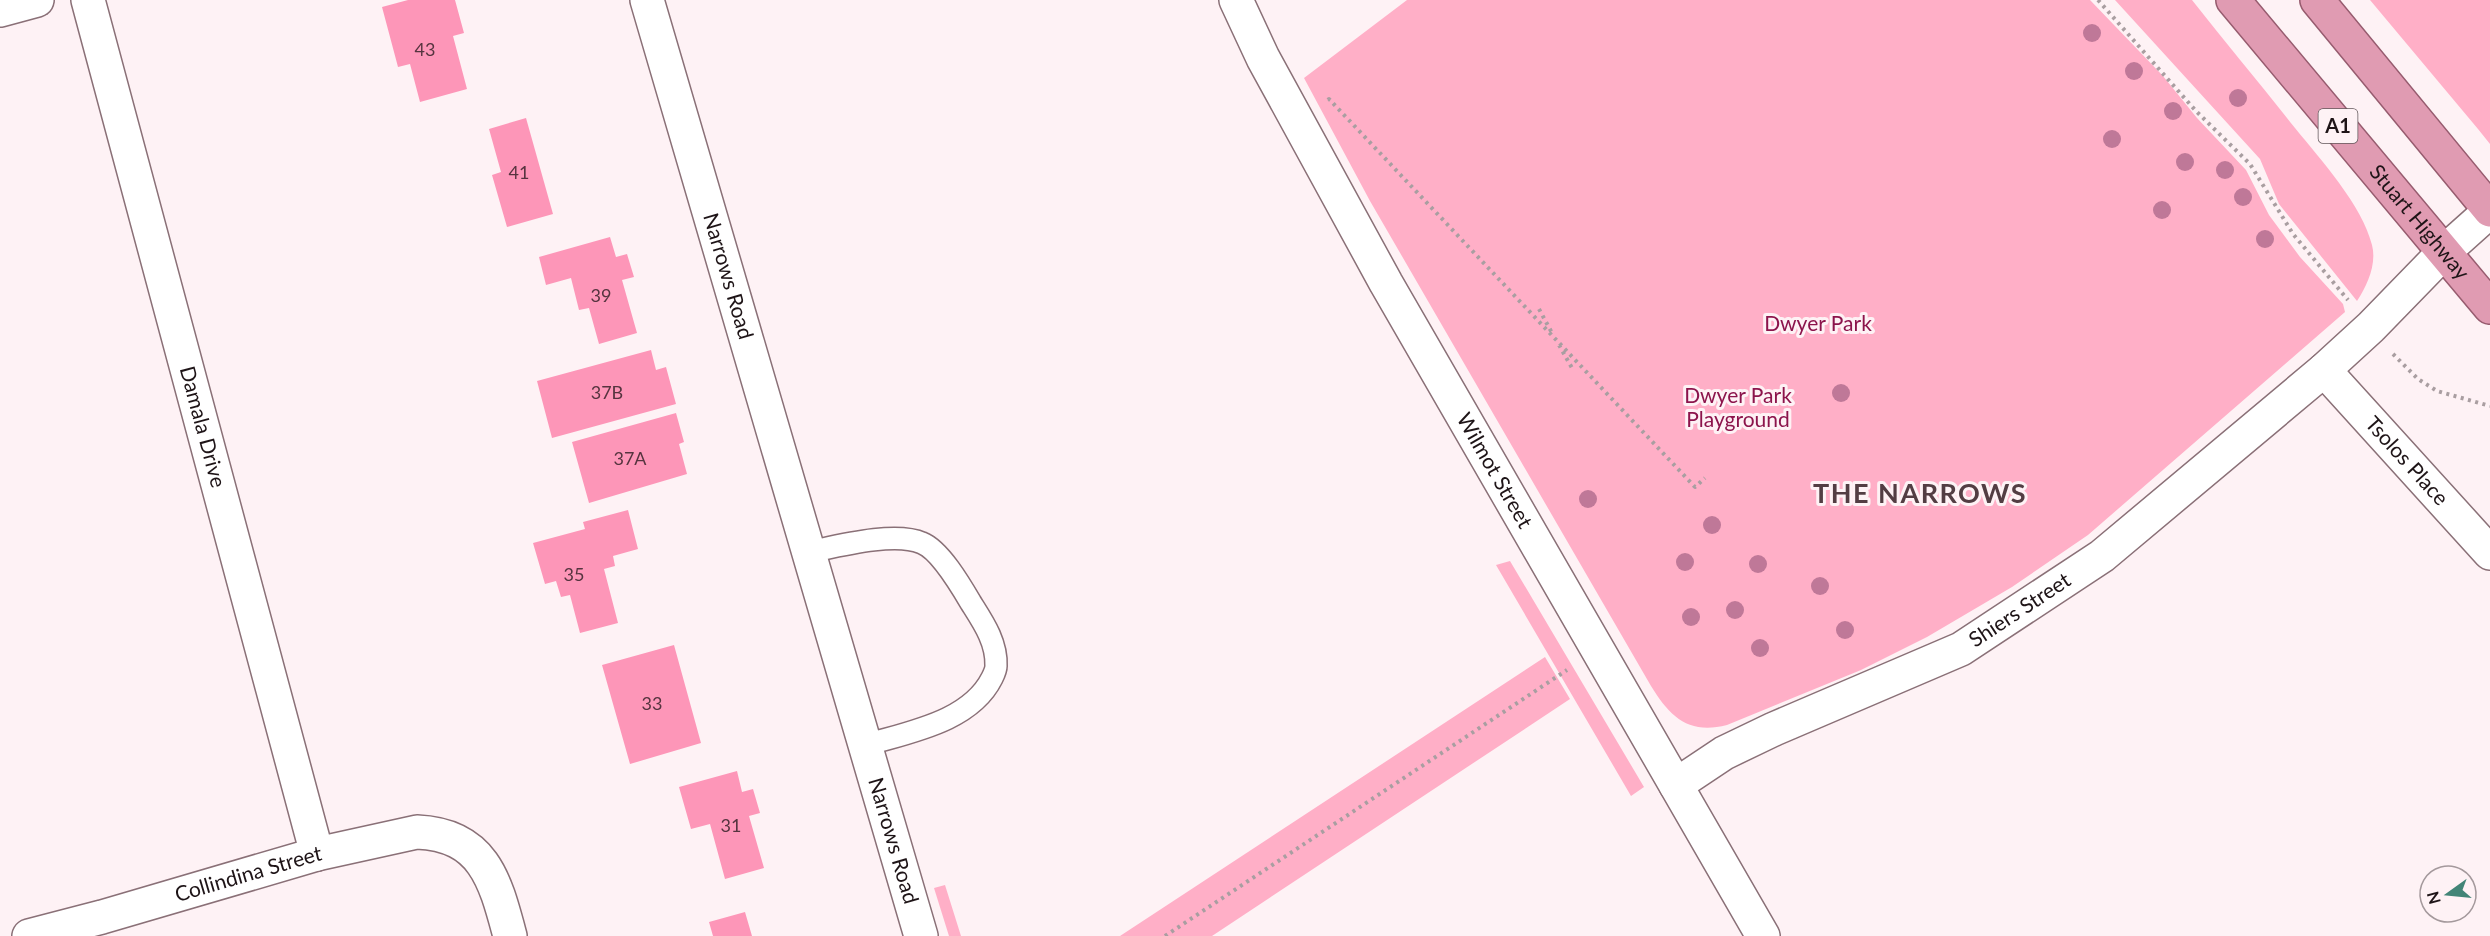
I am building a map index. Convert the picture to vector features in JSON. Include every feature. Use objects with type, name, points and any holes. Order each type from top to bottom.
[{"type":"highway","name":"Stuart Highway","points":[[2233,0],[2490,307]]},
{"type":"highway","points":[[2317,0],[2490,211]]},
{"type":"street","points":[[0,10],[37,0]]},
{"type":"street","name":"Damala Drive","points":[[88,0],[317,854]]},
{"type":"street","name":"Narrows Road","points":[[647,0],[921,936]]},
{"type":"street","name":"Wilmot Street","points":[[1236,0],[1295,118],[1398,303],[1763,936]]},
{"type":"street","name":"Shiers Street","points":[[1676,785],[1725,753],[1774,729],[1961,649],[2102,556],[2324,370],[2371,327],[2444,252],[2490,211]]},
{"type":"street","name":"Tsolos Place","points":[[2324,370],[2490,553]]},
{"type":"street","name":"Collindina Street","points":[[29,936],[104,927],[317,854],[417,832],[446,835],[467,847],[484,863],[491,874],[510,936]]},
{"type":"lane","points":[[809,552],[865,541],[896,539],[923,543],[951,569],[994,644],[997,668],[987,689],[964,709],[930,726],[866,745]]},
{"type":"path","points":[[2098,0],[2196,111],[2250,164],[2280,217],[2303,249],[2400,362],[2418,379],[2437,391],[2490,406]]},
{"type":"path","points":[[1295,118],[1329,99],[1695,487],[1705,478]]},
{"type":"path","points":[[1539,309],[1572,368]]},
{"type":"path","points":[[1165,936],[1573,666]]},
{"type":"green space","name":"Dwyer Park","points":[[1407,0],[2090,0],[2163,76],[2197,118],[2246,170],[2269,215],[2300,257],[2343,304],[2345,312],[2088,535],[2012,587],[1927,637],[1861,670],[1727,725],[1702,727],[1691,725],[1673,715],[1651,686],[1370,201],[1304,78]]},
{"type":"green space","points":[[2115,0],[2192,0],[2317,154],[2350,199],[2367,230],[2372,245],[2373,260],[2370,275],[2357,301],[2279,204],[2260,159]]},
{"type":"green space","points":[[2370,0],[2490,0],[2490,144],[2478,129]]},
{"type":"green space","points":[[1510,561],[1644,787],[1631,796],[1496,565]]},
{"type":"green space","points":[[1545,657],[1570,699],[1212,936],[1120,936]]},
{"type":"green space","points":[[945,885],[961,936],[949,936],[934,888]]},
{"type":"building","points":[[408,0],[455,0],[464,33],[453,36],[467,89],[420,102],[410,64],[398,67],[382,7]]},
{"type":"building","points":[[526,118],[553,214],[507,227],[492,175],[501,172],[489,129]]},
{"type":"building","points":[[610,237],[616,257],[627,254],[634,277],[622,280],[637,333],[599,344],[589,308],[579,310],[571,278],[546,285],[539,257]]},
{"type":"building","points":[[651,350],[656,370],[666,367],[676,404],[552,438],[537,381]]},
{"type":"building","points":[[676,413],[684,442],[679,444],[687,474],[589,503],[572,442]]},
{"type":"building","points":[[628,510],[638,549],[613,556],[615,566],[604,569],[618,623],[580,633],[570,595],[561,597],[556,581],[545,584],[533,543],[585,529],[583,522]]},
{"type":"building","points":[[674,645],[701,743],[630,764],[602,665]]},
{"type":"building","points":[[737,771],[742,792],[753,789],[760,813],[749,816],[764,868],[725,879],[710,824],[691,829],[679,787]]},
{"type":"building","points":[[745,912],[752,936],[713,936],[709,922]]},
{"type":"district","name":"THE NARROWS","points":[[1920,494]]},
{"type":"park label","name":"Dwyer Park Playground","points":[[1738,408]]}]
